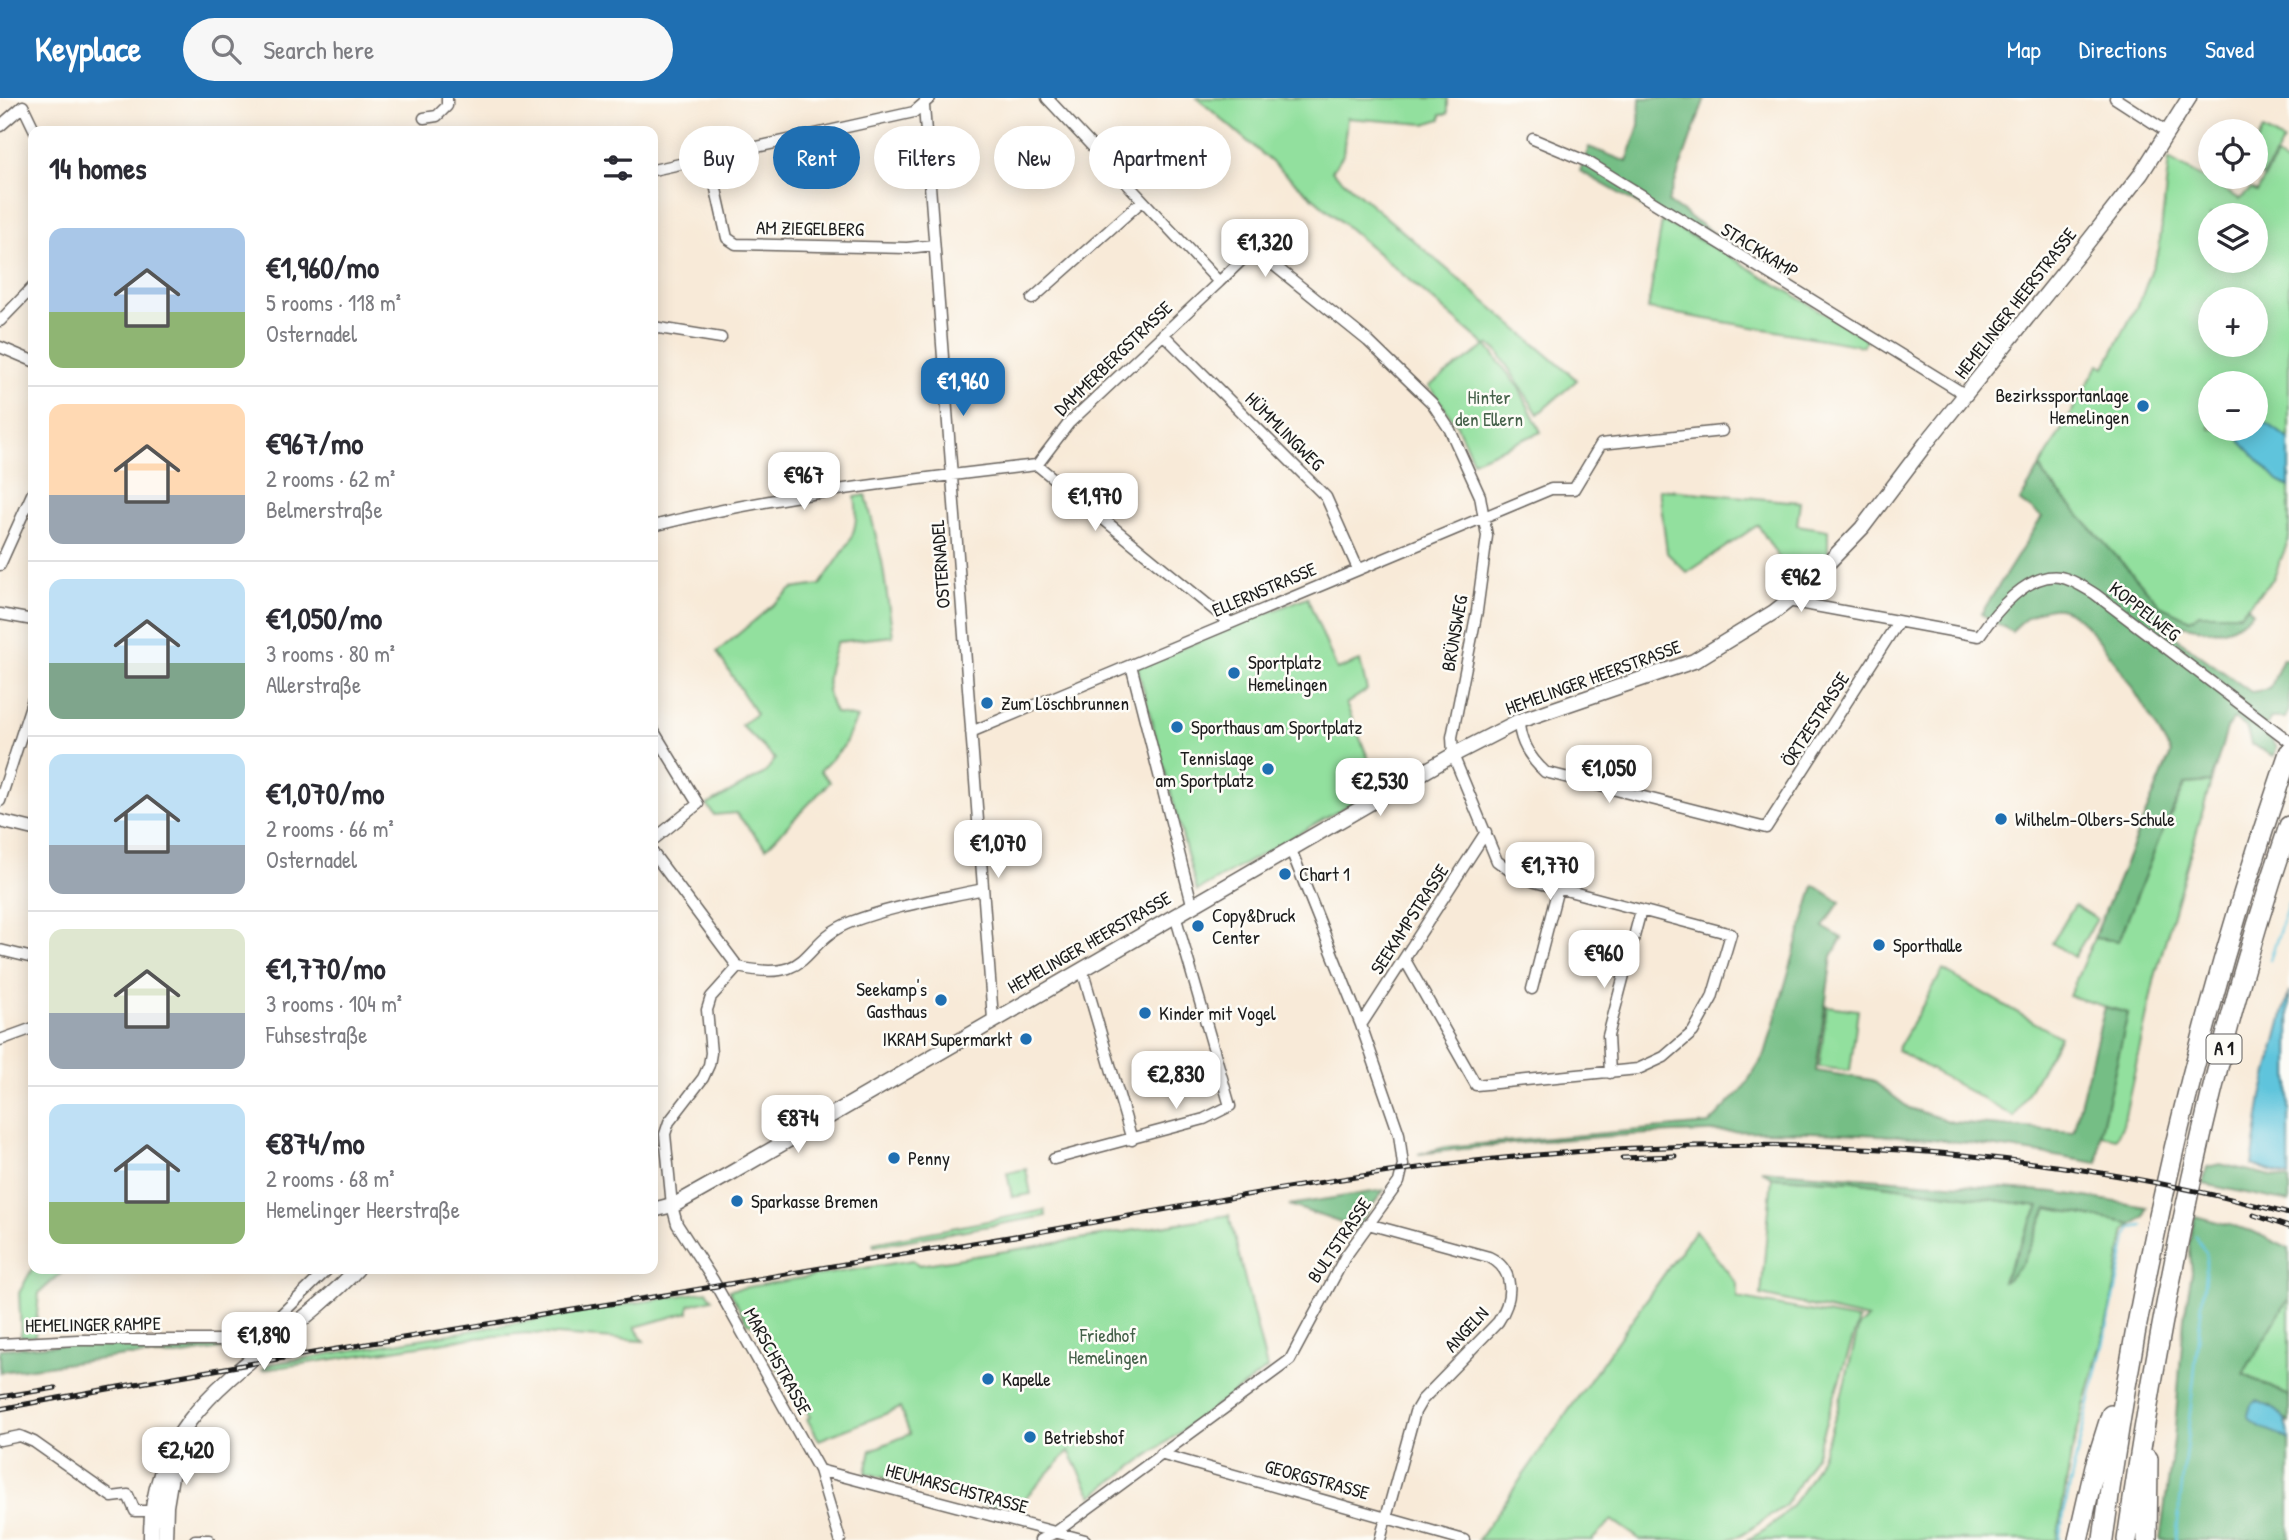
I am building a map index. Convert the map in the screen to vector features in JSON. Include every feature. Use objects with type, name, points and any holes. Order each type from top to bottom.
[{"type":"highway","name":"A 1","points":[[2103,1540],[2128,1372],[2148,1264],[2192,1075],[2258,847],[2289,753]]},
{"type":"highway","name":"A 1","points":[[2127,1540],[2145,1416],[2199,1145],[2247,963],[2289,826]]},
{"type":"highway","points":[[2078,1540],[2104,1434],[2128,1372]]},
{"type":"highway","points":[[2145,1416],[2149,1463],[2147,1540]]},
{"type":"main road","name":"HEMELINGER HEERSTRASSE","points":[[658,1209],[672,1206],[1453,755],[1519,721],[1694,661],[1788,601],[1862,528],[2141,174],[2189,98]]},
{"type":"main road","points":[[151,1540],[152,1511],[164,1464],[200,1404],[351,1274]]},
{"type":"main road","points":[[165,1540],[166,1506],[181,1432]]},
{"type":"street","points":[[424,118],[437,116],[447,106],[447,98]]},
{"type":"street","points":[[1047,98],[1219,282],[1246,256],[1260,254],[1367,341],[1423,394],[1450,430],[1480,496],[1485,517]]},
{"type":"street","points":[[2115,98],[2169,133]]},
{"type":"street","points":[[759,147],[914,112],[927,102]]},
{"type":"street","name":"OSTERNADEL","points":[[927,102],[934,245],[993,1020]]},
{"type":"street","points":[[0,126],[23,106],[33,126]]},
{"type":"street","name":"STACKKAMP","points":[[1533,139],[1588,162],[1966,395]]},
{"type":"street","points":[[658,169],[679,164]]},
{"type":"street","name":"AM ZIEGELBERG","points":[[716,189],[727,238],[736,244],[906,248],[934,245]]},
{"type":"street","points":[[1032,299],[1142,201]]},
{"type":"street","name":"DAMMERBERGSTRASSE","points":[[1037,465],[1069,423],[1219,282]]},
{"type":"street","points":[[0,321],[28,292]]},
{"type":"street","points":[[658,328],[721,338]]},
{"type":"street","name":"HÜMMLINGWEG","points":[[1163,334],[1326,497],[1358,569]]},
{"type":"street","points":[[0,347],[28,359]]},
{"type":"street","name":"ELLERNSTRASSE","points":[[971,732],[1551,489],[1577,494],[1601,444],[1722,431]]},
{"type":"street","points":[[658,525],[712,511],[951,475],[1037,465],[1229,622]]},
{"type":"street","points":[[0,565],[28,503]]},
{"type":"street","name":"BRÜNSWEG","points":[[1453,755],[1452,737],[1477,611],[1486,536],[1485,517]]},
{"type":"street","name":"KOPPELWEG","points":[[1898,622],[1979,636],[1990,619],[2035,581],[2059,577],[2095,594],[2289,741]]},
{"type":"street","points":[[1788,601],[1898,622]]},
{"type":"street","points":[[0,614],[28,619]]},
{"type":"street","name":"ÖRTZESTRASSE","points":[[1519,721],[1519,732],[1531,758],[1545,772],[1766,828],[1898,622]]},
{"type":"street","points":[[1132,665],[1192,904]]},
{"type":"street","points":[[0,801],[28,714]]},
{"type":"street","points":[[658,744],[698,804],[658,836]]},
{"type":"street","points":[[1405,960],[1476,1085],[1638,1069],[1664,1057],[1693,1032],[1712,998],[1731,934],[1513,873],[1497,860],[1453,755]]},
{"type":"street","points":[[0,821],[28,827]]},
{"type":"street","name":"SEEKAMPSTRASSE","points":[[1361,1025],[1486,832]]},
{"type":"street","name":"BULTSTRASSE","points":[[1040,1540],[1058,1536],[1160,1454],[1290,1360],[1325,1291],[1368,1224],[1391,1195],[1403,1165],[1399,1135],[1361,1025],[1291,850]]},
{"type":"street","points":[[658,860],[738,967],[784,970],[797,965],[827,937],[848,923],[884,911],[983,889]]},
{"type":"street","points":[[1532,989],[1559,888]]},
{"type":"street","points":[[1610,1073],[1608,1036],[1641,910]]},
{"type":"street","points":[[1054,1159],[1204,1119],[1230,1106],[1175,915]]},
{"type":"street","points":[[0,950],[28,957]]},
{"type":"street","name":"MARSCHSTRASSE","points":[[738,967],[710,997],[707,1010],[711,1053],[709,1065],[703,1078],[670,1122],[665,1135],[672,1206],[677,1224],[713,1280],[819,1470],[840,1540]]},
{"type":"street","points":[[1082,969],[1132,1140]]},
{"type":"street","points":[[0,1040],[28,1030]]},
{"type":"street","name":"ANGELN","points":[[1368,1224],[1489,1257],[1504,1269],[1510,1284],[1507,1309],[1498,1322],[1422,1400],[1415,1412],[1380,1540]]},
{"type":"street","name":"HEMELINGER RAMPE","points":[[0,1344],[78,1340],[219,1340],[263,1332],[323,1274]]},
{"type":"street","points":[[0,1440],[20,1436],[34,1442],[112,1497],[128,1495],[135,1511],[152,1511]]},
{"type":"street","name":"GEORGSTRASSE","points":[[1160,1454],[1464,1540]]},
{"type":"street","name":"HEUMARSCHSTRASSE","points":[[819,1470],[1058,1536],[1085,1540]]},
{"type":"street","points":[[195,1540],[209,1540]]},
{"type":"green space","name":"Hinter den Ellern","points":[[1197,98],[1448,98],[1448,114],[1441,114],[1441,119],[1425,124],[1347,118],[1343,155],[1332,171],[1577,380],[1538,414],[1498,352],[1489,344],[1487,346],[1519,388],[1541,432],[1473,461],[1456,424],[1429,386],[1486,346]]},
{"type":"green space","points":[[1640,98],[1705,98],[1668,202],[1731,245],[1726,254],[1580,171],[1589,147],[1627,162],[1639,125]]},
{"type":"green space","points":[[2268,133],[2283,141],[2268,168]]},
{"type":"green space","name":"Bezirkssportanlage Hemelingen","points":[[2276,157],[2289,164],[2289,539],[2273,579],[2240,614],[2199,614],[2190,620],[2162,607],[2044,476],[2040,467],[2099,364],[2105,367],[2142,296],[2159,249],[2169,159],[2198,175],[2198,189],[2222,189],[2240,199],[2251,189],[2257,192],[2259,189],[2268,189],[2268,172]]},
{"type":"green space","points":[[1662,221],[1726,254],[1867,339],[1862,346],[1648,309]]},
{"type":"green space","points":[[2040,467],[2044,476],[2162,607],[2190,620],[2199,614],[2240,614],[2247,606],[2253,612],[2227,629],[2211,630],[2180,625],[2175,637],[2251,692],[2270,689],[2283,658],[2289,660],[2289,710],[2285,718],[2270,718],[2266,733],[2277,747],[2274,756],[2251,744],[2246,727],[2234,719],[2228,726],[2211,782],[2185,784],[2160,837],[2119,941],[2094,938],[2171,753],[2105,648],[2073,614],[2059,608],[2039,611],[2012,632],[1981,614],[2042,517],[2020,501]]},
{"type":"green space","points":[[1659,489],[1800,502],[1797,525],[1828,530],[1828,554],[1795,584],[1758,525],[1687,573],[1667,553]]},
{"type":"green space","points":[[866,495],[882,561],[893,636],[837,642],[829,669],[831,704],[835,713],[857,718],[843,747],[820,771],[830,782],[766,848],[736,813],[714,815],[707,805],[765,773],[775,759],[741,725],[756,714],[717,652],[792,589],[820,585],[853,534],[855,497]]},
{"type":"green space","name":"Tennislage am Sportplatz","points":[[1307,597],[1337,670],[1360,661],[1367,690],[1346,704],[1380,787],[1197,891],[1137,666]]},
{"type":"green space","points":[[2211,782],[2155,977],[2123,1125],[2116,1138],[2100,1135],[2128,1013],[2069,996],[2094,938],[2119,941],[2160,837],[2186,784]]},
{"type":"green space","points":[[1814,885],[1840,902],[1823,927],[1842,938],[1832,956],[1816,1071],[1872,1080],[1909,1108],[1952,1122],[2073,1132],[2105,1007],[2128,1013],[2100,1135],[2098,1163],[1951,1141],[1866,1134],[1738,1131],[1609,1136],[1418,1154],[1446,1147],[1709,1124],[1742,1090],[1765,1054]]},
{"type":"green space","points":[[2075,905],[2097,919],[2074,957],[2052,943]]},
{"type":"green space","points":[[1943,970],[2060,1037],[2014,1117],[1897,1050]]},
{"type":"green space","points":[[1827,1006],[1858,1010],[1850,1071],[1819,1067]]},
{"type":"green space","points":[[2220,1164],[2289,1180],[2289,1202],[2203,1184],[2207,1167]]},
{"type":"green space","points":[[1026,1169],[1031,1194],[1012,1197],[1007,1173]]},
{"type":"green space","points":[[1761,1170],[2055,1192],[2147,1207],[2144,1217],[2133,1224],[2047,1208],[2022,1264],[2003,1281],[2039,1206],[1853,1181],[1772,1177]]},
{"type":"green space","points":[[1772,1177],[1853,1181],[2039,1206],[2003,1280],[2022,1264],[2047,1208],[2133,1224],[2125,1230],[2110,1310],[2071,1455],[2057,1540],[1746,1540],[1772,1525],[1793,1503],[1811,1477],[1835,1417],[1859,1326],[1868,1319],[1761,1295]]},
{"type":"green space","points":[[1384,1190],[1356,1228],[1289,1205]]},
{"type":"green space","points":[[1045,1210],[1046,1216],[874,1246],[873,1243]]},
{"type":"green space","name":"Friedhof Hemelingen","points":[[1229,1215],[1267,1369],[1092,1496],[1069,1451],[1012,1512],[866,1473],[871,1450],[910,1434],[900,1408],[819,1440],[807,1419],[810,1417],[802,1403],[798,1405],[754,1325],[747,1323],[729,1290],[913,1260],[919,1265]]},
{"type":"green space","points":[[2195,1216],[2252,1231],[2289,1249],[2289,1298],[2243,1374],[2289,1396],[2289,1423],[2271,1406],[2266,1429],[2274,1429],[2289,1440],[2289,1540],[2160,1540],[2174,1440],[2184,1318],[2192,1272],[2189,1243]]},
{"type":"green space","points":[[1695,1230],[1737,1284],[1737,1298],[1859,1320],[1815,1456],[1785,1506],[1740,1536],[1725,1540],[1641,1540],[1612,1520],[1592,1540],[1478,1540]]},
{"type":"green space","points":[[29,1274],[60,1274],[39,1293],[35,1336],[21,1337],[19,1293]]},
{"type":"green space","points":[[707,1291],[712,1299],[689,1305],[689,1312],[635,1327],[644,1341],[527,1333],[465,1339],[262,1370],[270,1364]]},
{"type":"green space","points":[[2289,1298],[2289,1396],[2243,1374]]},
{"type":"green space","points":[[73,1344],[173,1344],[175,1349],[220,1344],[222,1349],[177,1356],[125,1356],[0,1372],[0,1349]]},
{"type":"water","points":[[2268,424],[2289,439],[2289,487],[2278,481],[2240,441],[2268,441]]},
{"type":"water","points":[[2289,991],[2289,1177],[2252,1165],[2262,1096]]},
{"type":"water","points":[[2257,1401],[2281,1414],[2287,1425],[2289,1440],[2251,1420],[2248,1415],[2251,1405]]},
{"type":"waterway","points":[[2270,960],[2289,902]]},
{"type":"waterway","points":[[2059,1540],[2127,1236],[2131,1228],[2142,1226]]},
{"type":"waterway","points":[[2176,1540],[2206,1267],[2206,1254],[2196,1236]]},
{"type":"railway","points":[[0,1409],[249,1364],[1288,1188],[1504,1158],[1701,1146],[1899,1150],[2096,1172],[2193,1190],[2289,1214]]},
{"type":"railway","points":[[1622,1158],[1675,1156]]},
{"type":"railway","points":[[2254,1215],[2289,1227]]},
{"type":"railway","points":[[0,1397],[55,1388]]},
{"type":"place","name":"Bezirkssportanlage Hemelingen","points":[[2143,406]]},
{"type":"place","name":"Sportplatz Hemelingen","points":[[1234,673]]},
{"type":"place","name":"Zum Löschbrunnen","points":[[987,703]]},
{"type":"place","name":"Sporthaus am Sportplatz","points":[[1177,727]]},
{"type":"place","name":"Tennislage am Sportplatz","points":[[1268,769]]},
{"type":"place","name":"Wilhelm-Olbers-Schule","points":[[2001,819]]},
{"type":"place","name":"Chart 1","points":[[1285,874]]},
{"type":"place","name":"Copy&Druck Center","points":[[1198,926]]},
{"type":"place","name":"Sporthalle","points":[[1879,945]]},
{"type":"place","name":"Seekamp's Gasthaus","points":[[941,1000]]},
{"type":"place","name":"Kinder mit Vogel","points":[[1145,1013]]},
{"type":"place","name":"IKRAM Supermarkt","points":[[1026,1039]]},
{"type":"place","name":"Penny","points":[[894,1158]]},
{"type":"place","name":"Sparkasse Bremen","points":[[737,1201]]},
{"type":"place","name":"Kapelle","points":[[988,1379]]},
{"type":"place","name":"Betriebshof","points":[[1030,1437]]}]
